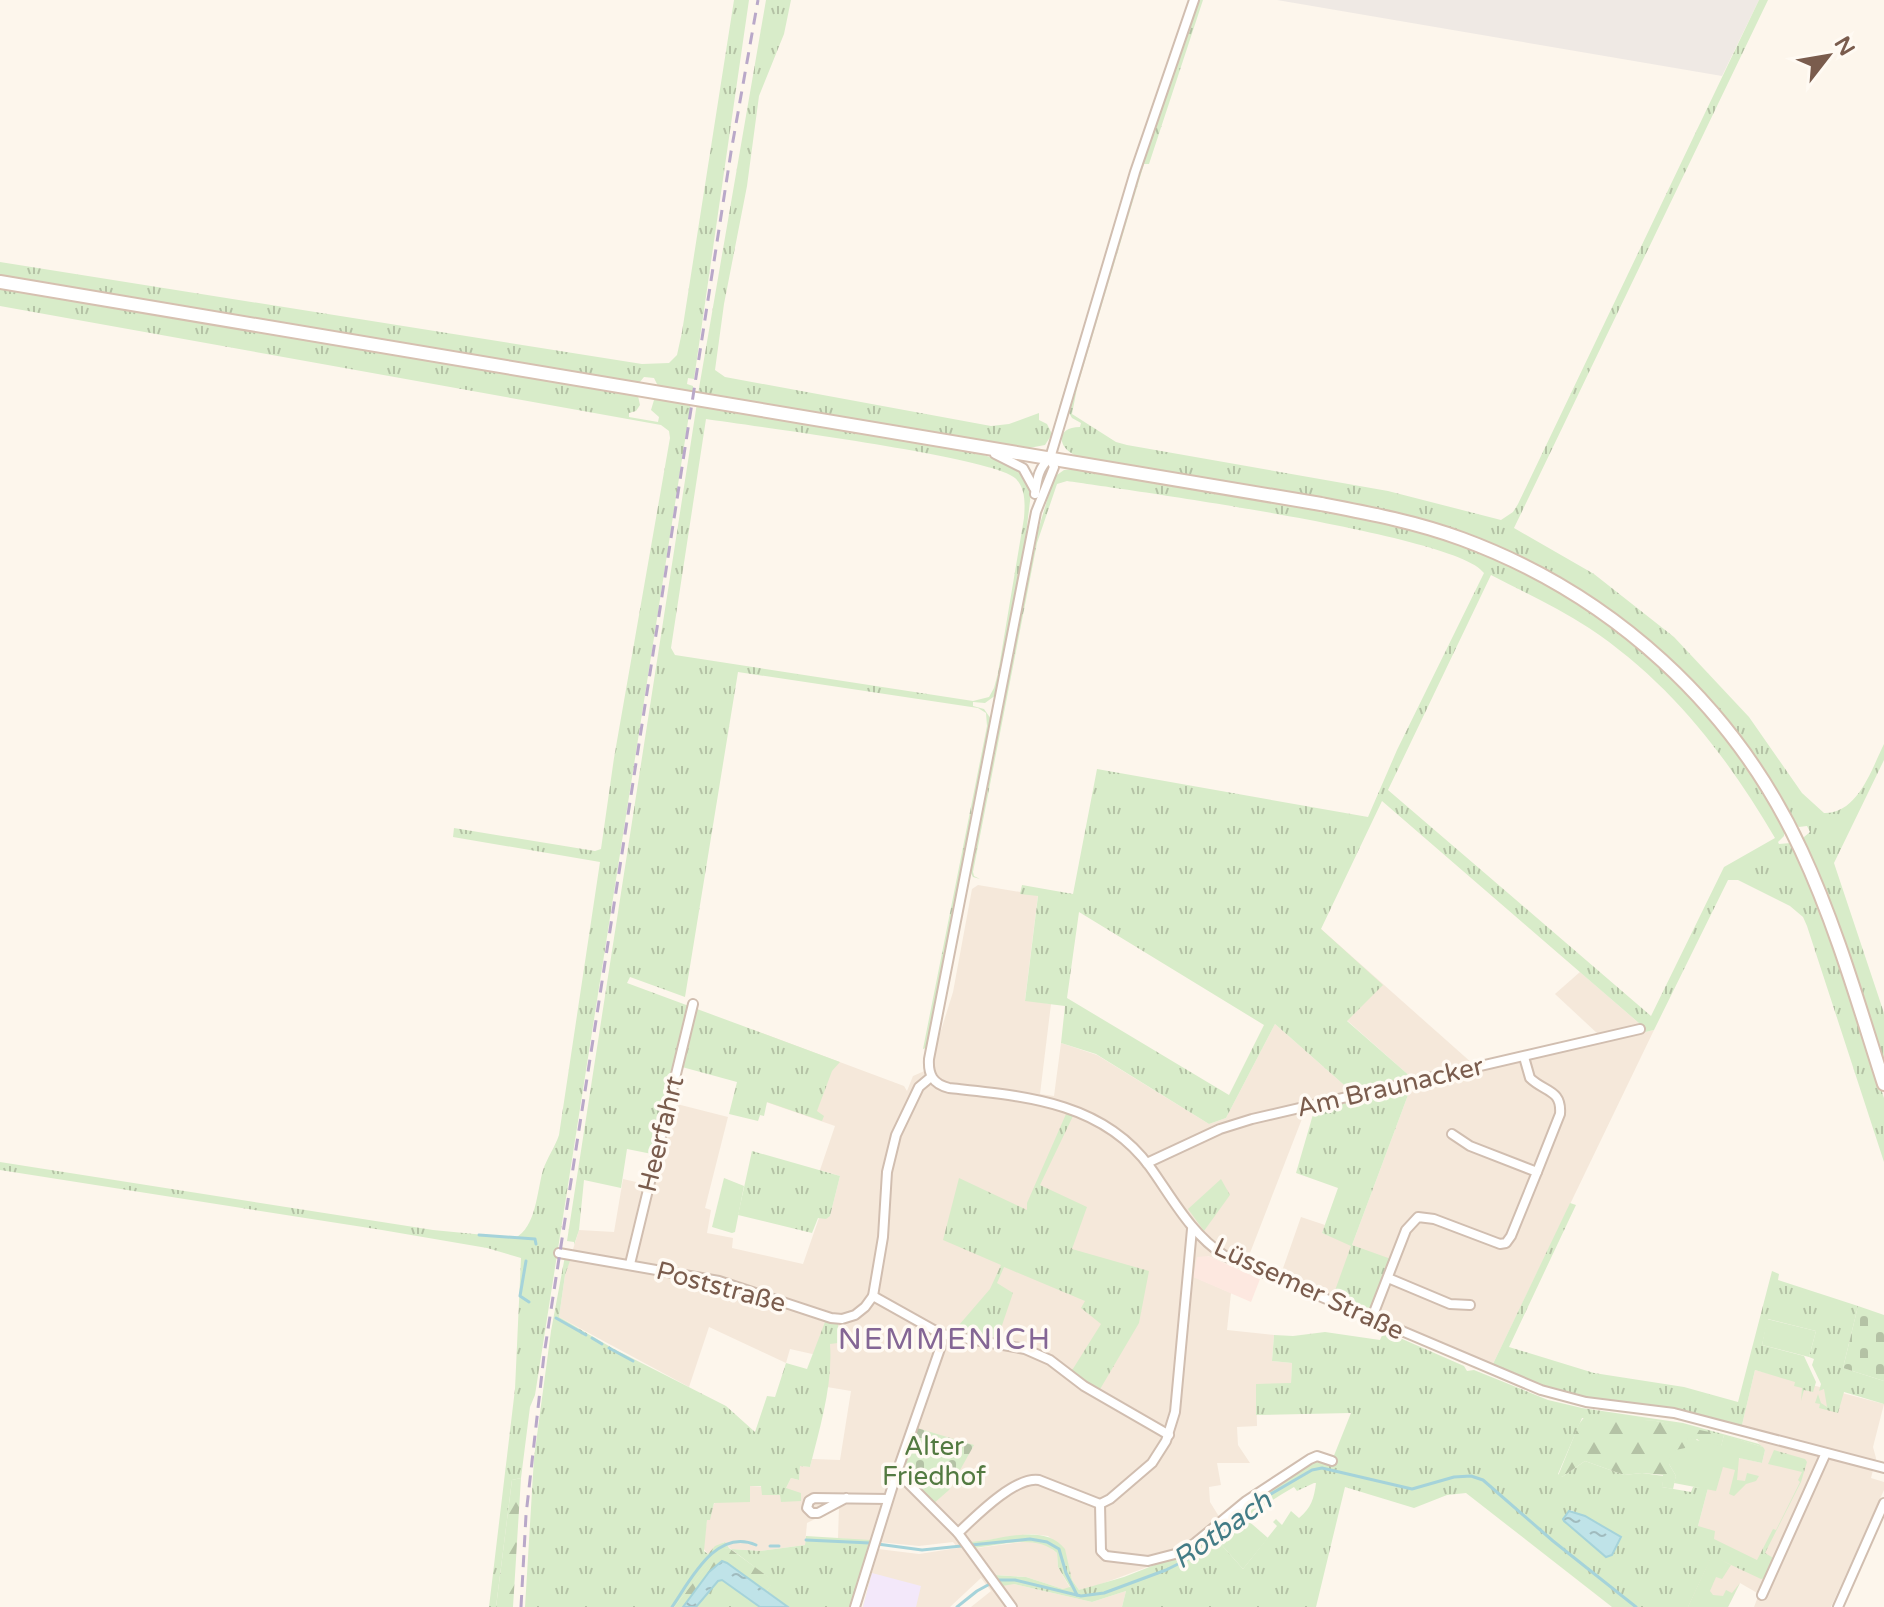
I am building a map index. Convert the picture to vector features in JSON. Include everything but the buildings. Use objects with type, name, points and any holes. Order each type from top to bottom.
[{"type":"street","points":[[1035,494],[1039,472],[1050,458],[1135,172],[1194,0]]},
{"type":"street","points":[[0,282],[1312,502],[1413,524],[1459,538],[1519,563],[1561,585],[1651,650],[1696,693],[1746,755],[1772,795],[1823,901],[1884,1084]]},
{"type":"street","points":[[973,445],[1021,465],[1031,479],[1036,512]]},
{"type":"street","points":[[1050,458],[1054,467],[1036,512],[929,1059],[931,1077],[919,1087],[896,1135],[887,1172],[883,1237],[873,1296],[941,1334],[1038,1354],[1084,1386],[1169,1435]]},
{"type":"street","name":"Heerfahrt","points":[[630,1264],[693,1004]]},
{"type":"street","name":"Am Braunacker","points":[[1147,1163],[1220,1129],[1252,1119],[1640,1029]]},
{"type":"street","points":[[1371,1320],[1406,1230],[1418,1217],[1426,1216],[1497,1244],[1506,1243],[1537,1172],[1561,1105],[1554,1091],[1530,1078],[1524,1057]]},
{"type":"street","name":"Lüssemer Straße","points":[[931,1077],[943,1086],[1046,1101],[1073,1109],[1115,1132],[1147,1163],[1192,1229],[1209,1245],[1233,1260],[1541,1390],[1586,1402],[1674,1413],[1884,1468]]},
{"type":"street","points":[[1452,1134],[1470,1146],[1537,1172]]},
{"type":"street","points":[[1100,1504],[1148,1468],[1169,1435],[1175,1412],[1192,1229]]},
{"type":"street","name":"Poststraße","points":[[559,1253],[733,1285],[834,1319],[859,1313],[873,1296]]},
{"type":"street","points":[[1388,1278],[1450,1304],[1470,1305]]},
{"type":"street","points":[[855,1607],[888,1499],[941,1347],[941,1334]]},
{"type":"street","points":[[1762,1595],[1825,1455]]},
{"type":"street","points":[[1100,1504],[1101,1551],[1106,1556],[1148,1561],[1186,1550],[1246,1501],[1310,1459],[1317,1456],[1332,1461]]},
{"type":"street","points":[[897,1472],[958,1533],[1012,1607]]},
{"type":"street","points":[[958,1533],[995,1500],[1031,1479],[1100,1504]]},
{"type":"street","points":[[846,1498],[888,1499]]},
{"type":"street","points":[[1838,1607],[1884,1503]]},
{"type":"shaded area","points":[[1277,0],[1759,0],[1722,76]]},
{"type":"shaded area","name":"NEMMENICH","points":[[978,885],[1038,895],[1025,1000],[1051,1004],[1040,1094],[1054,1096],[1061,1043],[1097,1055],[1209,1124],[1226,1118],[1275,1024],[1352,1092],[1304,1104],[1305,1111],[1243,1271],[1208,1256],[1194,1277],[1231,1293],[1227,1330],[1274,1335],[1272,1361],[1292,1363],[1291,1384],[1256,1384],[1257,1426],[1237,1427],[1238,1445],[1250,1463],[1217,1463],[1221,1485],[1209,1487],[1210,1502],[1223,1523],[1180,1555],[1085,1590],[1079,1590],[1072,1580],[1064,1549],[1048,1536],[1031,1534],[987,1540],[977,1548],[1030,1541],[1047,1545],[1057,1553],[1058,1567],[1070,1588],[1063,1589],[1026,1577],[997,1575],[1014,1584],[1092,1602],[1126,1591],[1122,1607],[971,1607],[991,1591],[981,1578],[950,1607],[863,1607],[878,1549],[919,1554],[958,1548],[953,1542],[919,1546],[838,1538],[839,1507],[807,1523],[805,1545],[760,1551],[731,1549],[724,1542],[708,1554],[703,1548],[707,1520],[715,1502],[750,1502],[750,1486],[786,1488],[791,1478],[799,1480],[800,1466],[810,1467],[812,1459],[840,1460],[851,1391],[827,1387],[830,1358],[790,1349],[786,1363],[709,1327],[689,1387],[559,1317],[565,1275],[579,1230],[614,1232],[623,1179],[645,1184],[665,1101],[728,1117],[705,1208],[711,1210],[707,1233],[733,1238],[732,1248],[803,1264],[819,1218],[830,1216],[840,1176],[820,1170],[835,1126],[766,1102],[751,1029],[904,1086],[907,1091],[913,1076],[929,1069],[953,992],[972,889]]},
{"type":"shaded area","points":[[1321,929],[1473,1064],[1412,1078],[1298,977]]},
{"type":"shaded area","points":[[1580,972],[1641,1025],[1598,1034],[1555,994]]},
{"type":"shaded area","points":[[1654,1030],[1493,1364],[1281,1274],[1301,1217],[1325,1225],[1322,1233],[1352,1245],[1411,1087]]},
{"type":"shaded area","points":[[1208,1256],[1260,1279],[1251,1302],[1193,1277],[1197,1257]]},
{"type":"shaded area","points":[[1755,1370],[1884,1404],[1873,1447],[1876,1458],[1871,1478],[1884,1482],[1884,1490],[1831,1607],[1754,1607],[1759,1594],[1740,1583],[1728,1607],[1688,1607],[1698,1526],[1708,1488],[1723,1467],[1740,1458],[1762,1463],[1765,1450],[1742,1425]]},
{"type":"shaded area","points":[[872,1573],[921,1586],[916,1607],[863,1607]]},
{"type":"green space","points":[[734,0],[749,0],[694,379],[688,378],[687,384],[693,386],[693,393],[659,388],[654,378],[644,377],[639,383],[631,383],[0,277],[0,262],[642,364],[669,363],[677,355],[682,332]]},
{"type":"green space","points":[[766,0],[791,0],[784,34],[759,96],[747,186],[724,304],[715,370],[725,377],[991,426],[1009,424],[1039,413],[1039,420],[1047,424],[1052,434],[1045,445],[1029,448],[978,441],[698,394]]},
{"type":"green space","points":[[1190,0],[1203,0],[1149,164],[1144,164],[1072,414],[1116,442],[1127,445],[1388,491],[1501,520],[1518,504],[1759,0],[1768,0],[1514,528],[1594,574],[1674,637],[1749,717],[1802,793],[1824,813],[1836,811],[1855,798],[1884,744],[1884,760],[1834,863],[1884,1013],[1884,1070],[1803,842],[1810,832],[1807,826],[1799,827],[1792,821],[1779,798],[1633,630],[1456,533],[1077,456],[1066,448],[1063,434],[1066,430],[1080,427],[1081,423],[1059,407],[1134,165]]},
{"type":"green space","points":[[0,286],[634,393],[640,405],[636,411],[629,413],[629,417],[658,422],[659,417],[651,410],[654,400],[691,402],[535,1395],[530,1407],[521,1478],[512,1480],[496,1607],[489,1607],[515,1389],[521,1258],[487,1248],[382,1230],[0,1170],[0,1162],[433,1230],[515,1238],[522,1233],[532,1218],[543,1170],[559,1135],[600,862],[453,837],[454,828],[595,851],[601,849],[669,431],[661,425],[0,306]]},
{"type":"green space","points":[[697,403],[976,452],[1019,468],[1031,493],[1024,551],[996,695],[985,703],[973,702],[973,706],[984,709],[991,719],[926,1048],[923,1049],[987,726],[986,713],[978,708],[738,672],[685,997],[630,977],[627,983],[840,1062],[832,1071],[817,1111],[824,1116],[822,1121],[767,1102],[764,1116],[760,1115],[758,1121],[729,1114],[737,1082],[682,1067],[673,1103],[665,1102],[652,1154],[627,1149],[621,1188],[584,1180],[579,1230],[574,1245],[574,1242],[567,1241]],"holes":[[[706,419],[920,452],[997,470],[1015,478],[1023,491],[1024,518],[998,673],[989,697],[973,701],[675,655],[671,648]]]},
{"type":"green space","points":[[1064,470],[1132,477],[1298,505],[1439,536],[1493,556],[1540,579],[1599,617],[1655,660],[1690,693],[1720,728],[1784,827],[1784,836],[1779,844],[1791,843],[1795,847],[1830,933],[1884,1098],[1884,1162],[1807,926],[1803,917],[1790,906],[1738,880],[1728,880],[1654,1030],[1641,1033],[1640,1024],[1382,801],[1321,929],[1383,985],[1347,1021],[1412,1078],[1352,1092],[1275,1024],[1226,1118],[1209,1124],[1096,1054],[1061,1043],[1065,1006],[1025,1001],[1038,896],[1020,894],[1022,885],[1073,894],[1097,769],[1368,817],[1397,750],[1484,573],[1461,559],[1417,544],[1357,530],[1154,494],[1067,481],[1057,484],[1037,543],[973,872],[980,879],[973,877],[970,871],[1034,544],[1054,477]],"holes":[[[1491,575],[1589,628],[1645,672],[1694,722],[1716,750],[1775,838],[1724,867],[1651,1016],[1388,790]],[[1079,912],[1264,1025],[1229,1095],[1067,998]]]},
{"type":"green space","points":[[1408,1085],[1411,1087],[1352,1245],[1391,1259],[1370,1312],[1333,1296],[1351,1246],[1322,1233],[1338,1188],[1296,1173],[1317,1107]]},
{"type":"green space","points":[[1066,1114],[1073,1116],[1040,1185],[1087,1207],[1072,1249],[1149,1271],[1139,1323],[1099,1391],[1071,1372],[1101,1324],[1081,1308],[1085,1301],[1004,1267],[997,1283],[1013,1293],[997,1340],[953,1332],[990,1289],[1001,1265],[943,1240],[959,1178],[1027,1210],[1027,1203]]},
{"type":"green space","points":[[752,1151],[840,1176],[830,1216],[818,1218],[812,1233],[738,1215]]},
{"type":"green space","points":[[724,1178],[744,1186],[735,1232],[732,1233],[712,1227]]},
{"type":"green space","points":[[1221,1179],[1230,1195],[1204,1231],[1188,1209]]},
{"type":"green space","points":[[1570,1203],[1576,1205],[1509,1347],[1594,1373],[1684,1387],[1738,1402],[1772,1271],[1779,1274],[1778,1280],[1858,1306],[1843,1368],[1884,1381],[1884,1404],[1844,1392],[1838,1413],[1819,1408],[1820,1404],[1815,1403],[1818,1394],[1821,1403],[1827,1407],[1824,1389],[1819,1391],[1821,1384],[1812,1365],[1814,1359],[1809,1357],[1816,1331],[1768,1319],[1762,1345],[1804,1356],[1816,1382],[1813,1392],[1804,1390],[1801,1401],[1802,1388],[1794,1386],[1795,1382],[1755,1370],[1742,1425],[1744,1428],[1663,1408],[1576,1396],[1531,1382],[1493,1364]]},
{"type":"green space","points":[[565,1256],[571,1258],[565,1275],[559,1317],[726,1406],[755,1432],[767,1396],[775,1397],[786,1363],[807,1369],[825,1322],[838,1324],[838,1343],[830,1344],[828,1390],[810,1467],[800,1466],[799,1480],[791,1478],[786,1488],[801,1493],[801,1501],[781,1502],[780,1495],[762,1495],[761,1486],[750,1486],[750,1502],[714,1503],[710,1520],[707,1520],[704,1551],[708,1554],[715,1546],[725,1542],[729,1548],[720,1550],[674,1607],[525,1607],[534,1458],[551,1331]]},
{"type":"green space","points":[[1858,1306],[1884,1315],[1884,1381],[1843,1368]]},
{"type":"green space","points":[[1767,1319],[1816,1331],[1809,1357],[1762,1345]]},
{"type":"green space","points":[[1384,1331],[1464,1366],[1467,1371],[1474,1370],[1548,1400],[1683,1423],[1759,1444],[1763,1447],[1656,1421],[1582,1418],[1558,1474],[1562,1477],[1585,1461],[1624,1475],[1642,1473],[1664,1476],[1662,1487],[1691,1492],[1693,1487],[1708,1488],[1698,1526],[1715,1531],[1714,1539],[1757,1560],[1773,1529],[1776,1530],[1802,1472],[1768,1464],[1774,1450],[1805,1459],[1807,1462],[1801,1482],[1765,1553],[1775,1559],[1766,1578],[1761,1579],[1712,1556],[1688,1607],[1612,1607],[1466,1493],[1447,1495],[1414,1508],[1345,1487],[1316,1607],[1122,1607],[1126,1591],[1092,1602],[1014,1584],[1002,1586],[994,1575],[1026,1577],[1063,1589],[1070,1587],[1058,1567],[1057,1553],[1048,1547],[1016,1542],[972,1548],[968,1542],[1019,1535],[1045,1536],[1065,1549],[1072,1580],[1079,1590],[1124,1577],[1180,1555],[1242,1500],[1315,1451],[1333,1458],[1351,1413],[1256,1415],[1256,1384],[1291,1383],[1292,1363],[1272,1361],[1274,1335],[1325,1332],[1380,1340]],"holes":[[[1314,1483],[1314,1494],[1306,1511],[1299,1518],[1291,1511],[1282,1525],[1276,1519],[1273,1522],[1277,1526],[1243,1569],[1219,1542],[1284,1493],[1294,1487],[1297,1491]],[[1571,1510],[1620,1536],[1610,1556],[1606,1557],[1564,1521]]]},
{"type":"green space","points":[[1586,1415],[1656,1421],[1724,1435],[1721,1447],[1697,1439],[1669,1464],[1676,1476],[1673,1489],[1662,1487],[1663,1475],[1624,1475],[1585,1461],[1562,1477],[1558,1476],[1579,1424]]},
{"type":"green space","name":"Alter Friedhof","points":[[917,1428],[974,1445],[949,1490],[933,1504],[903,1470]]},
{"type":"green space","points":[[1724,1435],[1763,1447],[1762,1463],[1739,1458],[1737,1480],[1745,1481],[1747,1473],[1759,1476],[1756,1481],[1746,1484],[1734,1496],[1729,1494],[1735,1470],[1723,1467],[1716,1491],[1674,1483],[1676,1476],[1669,1464],[1671,1451],[1685,1448],[1688,1438],[1721,1446]]},
{"type":"green space","points":[[521,1478],[513,1607],[496,1607],[512,1480]]},
{"type":"green space","points":[[1245,1518],[1268,1538],[1243,1569],[1219,1542]]},
{"type":"green space","points":[[806,1536],[871,1540],[851,1607],[788,1607],[767,1591],[773,1581],[731,1549],[760,1551],[805,1545]]},
{"type":"green space","points":[[729,1548],[774,1581],[767,1591],[722,1561],[709,1572],[683,1607],[674,1607],[720,1549]]},
{"type":"green space","points":[[1712,1555],[1731,1565],[1722,1579],[1716,1577],[1710,1591],[1713,1595],[1723,1596],[1726,1590],[1732,1593],[1740,1583],[1728,1607],[1688,1607]]},
{"type":"green space","points":[[722,1580],[760,1607],[696,1607]]},
{"type":"water","points":[[1569,1511],[1585,1516],[1621,1537],[1612,1555],[1606,1557],[1564,1521]]},
{"type":"water","points":[[722,1561],[788,1607],[760,1607],[722,1580],[696,1607],[683,1607],[709,1572]]},
{"type":"waterway","points":[[479,1235],[535,1239],[536,1244]]},
{"type":"waterway","points":[[526,1261],[520,1296],[529,1302]]},
{"type":"waterway","points":[[556,1318],[586,1335]]},
{"type":"waterway","points":[[592,1338],[602,1344]]},
{"type":"waterway","points":[[609,1348],[633,1361]]},
{"type":"waterway","name":"Rotbach","points":[[957,1607],[997,1580],[1015,1580],[1081,1596],[1104,1593],[1166,1570],[1198,1554],[1252,1505],[1312,1470],[1322,1468],[1412,1489],[1454,1477],[1471,1476],[1483,1480],[1636,1607]]},
{"type":"waterway","points":[[806,1540],[870,1543],[922,1550],[1030,1539],[1047,1542],[1059,1549],[1077,1595]]},
{"type":"waterway","points":[[672,1607],[696,1571],[717,1550],[729,1543],[742,1541],[756,1545]]},
{"type":"waterway","points":[[770,1546],[779,1546]]},
{"type":"railway","points":[[521,1607],[526,1515],[544,1355],[731,152],[758,0]]},
{"type":"district","name":"NEMMENICH","points":[[945,1339]]}]
